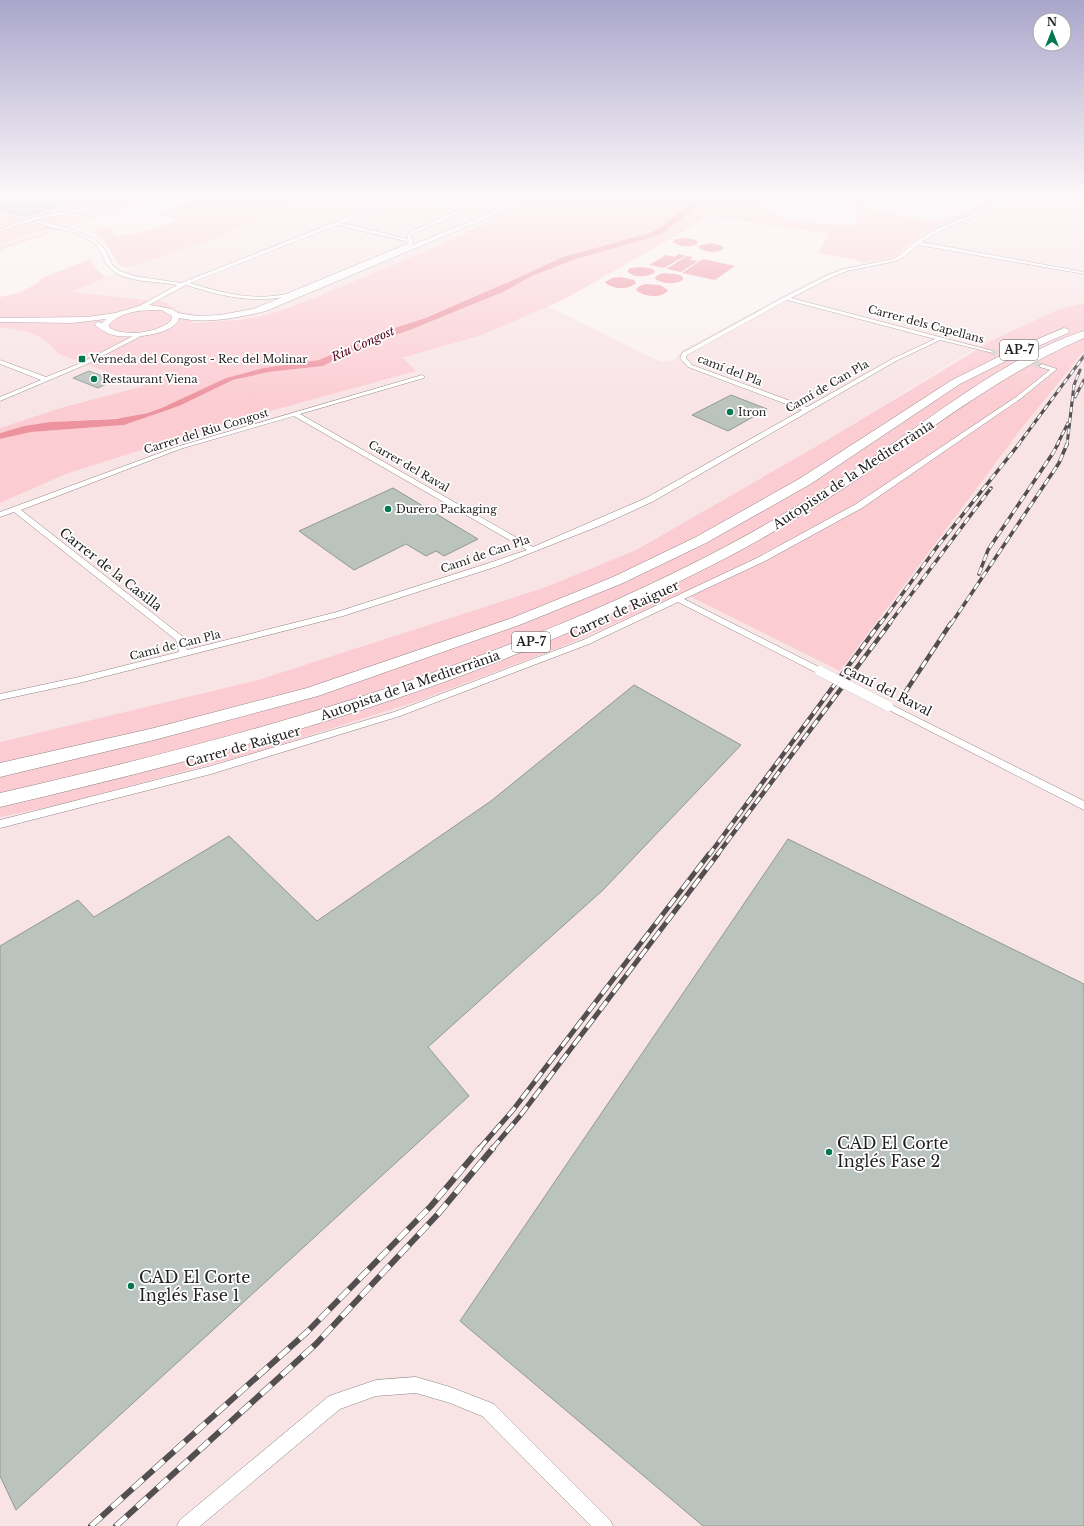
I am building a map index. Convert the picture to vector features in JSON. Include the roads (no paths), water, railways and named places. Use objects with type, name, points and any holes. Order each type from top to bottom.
[{"type":"highway","name":"Autopista de la Mediterrània","points":[[0,800],[158,762],[309,720],[411,686],[545,637],[670,582],[770,529],[851,478],[964,399],[1011,370],[1065,342],[1080,330]]},
{"type":"highway","name":"Autopista de la Mediterrània","points":[[0,770],[154,734],[312,692],[517,621],[618,580],[701,540],[804,482],[956,382],[1018,351],[1080,330]]},
{"type":"highway","points":[[1011,370],[1084,340]]},
{"type":"street","points":[[110,265],[118,272],[134,277],[183,284],[233,298],[250,300],[287,295],[360,265]]},
{"type":"street","points":[[138,309],[183,284],[230,265]]},
{"type":"street","points":[[0,320],[94,320],[138,309],[169,310],[176,316],[190,318],[243,314],[270,306],[369,265]]},
{"type":"street","points":[[0,400],[84,364],[139,335],[184,322],[236,318],[274,309],[379,265]]},
{"type":"street","name":"camí del Pla","points":[[808,410],[690,366],[683,358],[684,354],[786,298],[842,271],[867,265]]},
{"type":"street","points":[[1041,265],[1084,273]]},
{"type":"street","points":[[158,298],[158,303],[162,309]]},
{"type":"street","name":"Carrer dels Capellans","points":[[786,298],[991,352]]},
{"type":"street","points":[[106,328],[105,325],[107,321],[117,314]]},
{"type":"street","points":[[170,326],[174,322],[176,316]]},
{"type":"street","points":[[78,321],[98,324],[115,333],[131,335],[150,333]]},
{"type":"street","points":[[115,333],[118,337],[117,347]]},
{"type":"street","name":"Camí de Can Pla","points":[[0,697],[79,680],[340,614],[495,564],[533,550],[601,522],[648,500],[894,360],[940,338]]},
{"type":"street","points":[[0,362],[47,380]]},
{"type":"street","name":"Carrer de Raiguer","points":[[0,824],[211,770],[397,714],[586,642],[762,559],[859,506],[1018,398],[1054,369],[1042,366]]},
{"type":"street","name":"Carrer del Riu Congost","points":[[0,515],[15,508],[178,448],[422,377]]},
{"type":"street","name":"Carrer del Raval","points":[[295,414],[533,550]]},
{"type":"street","name":"Carrer de la Casilla","points":[[15,508],[180,640],[184,654]]},
{"type":"street","name":"camí del Raval","points":[[678,599],[1084,806]]},
{"type":"street","points":[[186,1526],[335,1402],[376,1388],[416,1385],[450,1395],[488,1410],[604,1526]]},
{"type":"water","name":"Riu Congost","points":[[545,265],[560,265],[532,276],[503,292],[410,330],[368,344],[323,366],[269,372],[233,380],[179,406],[124,425],[31,432],[0,439],[0,433],[24,426],[50,422],[116,419],[148,413],[226,378],[263,368],[319,360],[379,333],[425,318]]},
{"type":"water","points":[[650,265],[669,265],[664,268]]},
{"type":"water","points":[[672,265],[691,265],[681,272],[666,269]]},
{"type":"water","points":[[694,265],[735,266],[715,280],[682,273]]},
{"type":"water","points":[[642,267],[653,269],[655,272],[645,276],[637,276],[627,271],[630,268]]},
{"type":"water","points":[[662,273],[682,276],[683,280],[676,283],[669,283],[661,282],[655,279],[656,276]]},
{"type":"water","points":[[621,277],[634,280],[636,283],[625,288],[616,288],[605,282],[612,278]]},
{"type":"water","points":[[645,284],[660,285],[668,290],[662,295],[653,296],[636,290],[638,287]]},
{"type":"tunnel","points":[[991,352],[1042,366]]},
{"type":"railway","points":[[1018,445],[1084,356]]},
{"type":"railway","points":[[1067,445],[1074,385],[1080,370]]},
{"type":"railway","points":[[1075,397],[1084,380]]},
{"type":"railway","points":[[1057,445],[1068,423]]},
{"type":"railway","points":[[880,624],[937,547],[1019,444]]},
{"type":"railway","points":[[979,574],[988,550],[1058,444]]},
{"type":"railway","points":[[951,624],[1059,463],[1067,444]]},
{"type":"railway","points":[[889,624],[991,488]]},
{"type":"railway","points":[[709,855],[880,623]]},
{"type":"railway","points":[[717,855],[890,623]]},
{"type":"railway","points":[[904,694],[951,623]]},
{"type":"railway","points":[[479,1149],[513,1110],[709,854]]},
{"type":"railway","points":[[492,1149],[520,1116],[718,854]]},
{"type":"railway","points":[[91,1526],[307,1332],[431,1206],[480,1148]]},
{"type":"railway","points":[[116,1526],[316,1344],[438,1214],[493,1148]]},
{"type":"place","name":"Verneda del Congost - Rec del Molinar","points":[[82,359]]},
{"type":"place","name":"Restaurant Viena","points":[[94,379]]},
{"type":"place","name":"Itron","points":[[730,412]]},
{"type":"place","name":"Durero Packaging","points":[[388,509]]},
{"type":"place","name":"CAD El Corte Inglés Fase 2","points":[[829,1152]]},
{"type":"place","name":"CAD El Corte Inglés Fase 1","points":[[131,1286]]}]
